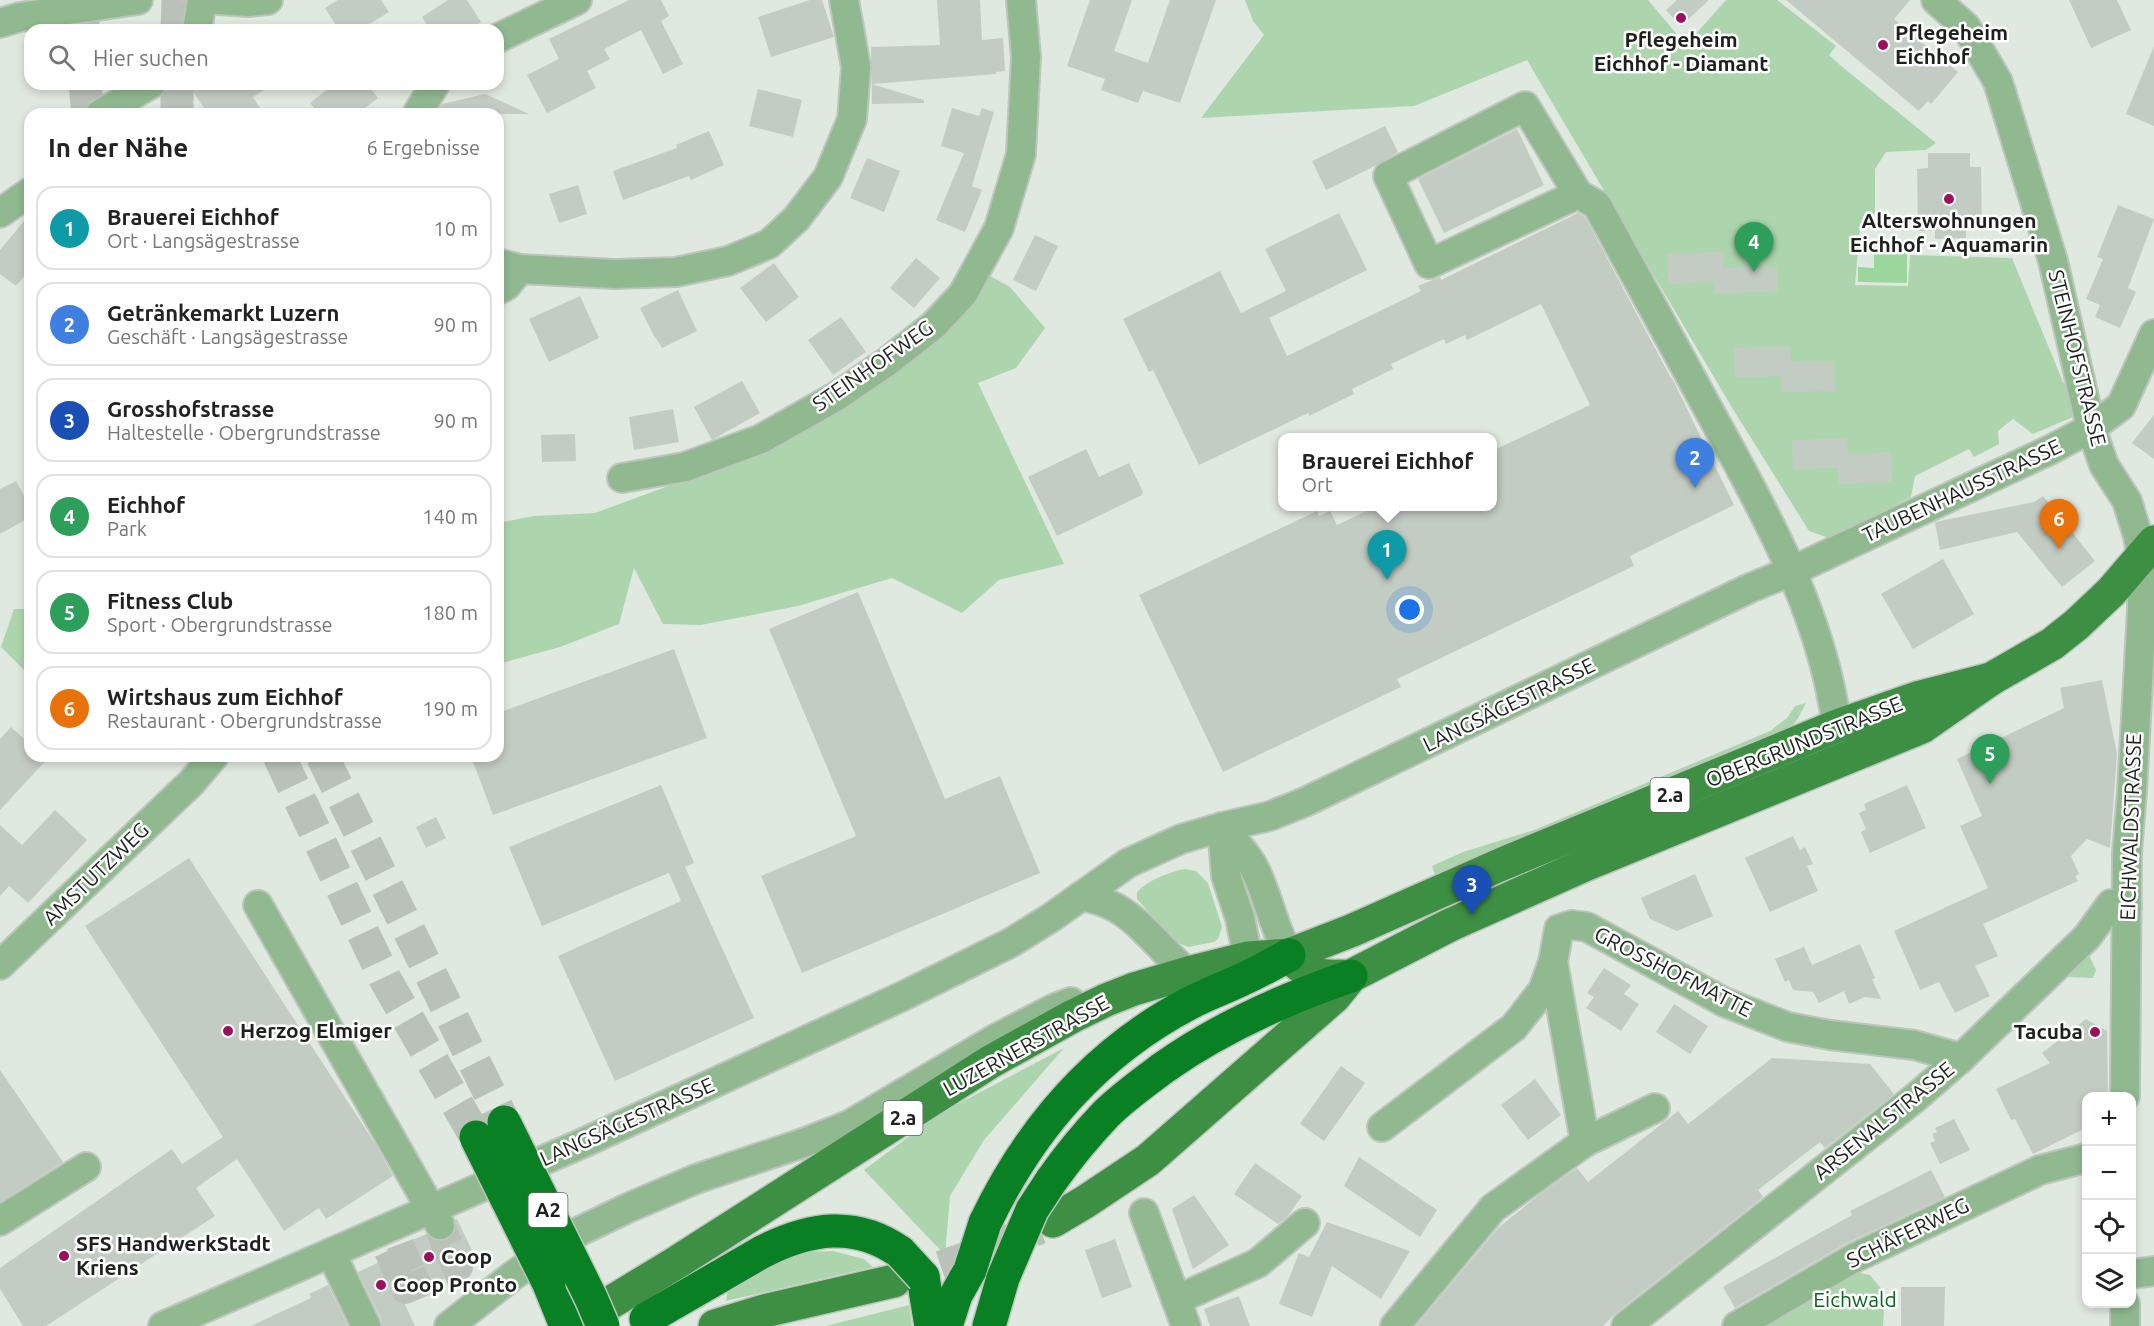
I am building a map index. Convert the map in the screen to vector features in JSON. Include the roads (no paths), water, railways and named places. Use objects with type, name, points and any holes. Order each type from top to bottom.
[{"type":"highway","points":[[645,1319],[780,1243],[806,1234],[834,1230],[868,1234],[886,1242],[938,1298],[986,1223],[1003,1186],[1047,1119],[1096,1069],[1160,1020],[1245,969],[1289,955]]},
{"type":"highway","points":[[989,1326],[1003,1278],[1032,1210],[1077,1145],[1108,1112],[1140,1084],[1230,1026],[1296,995],[1351,976]]},
{"type":"highway","name":"A2","points":[[504,1122],[597,1312]]},
{"type":"highway","name":"A2","points":[[476,1137],[549,1284],[566,1326]]},
{"type":"highway","points":[[549,1284],[554,1326]]},
{"type":"highway","points":[[597,1312],[609,1326]]},
{"type":"main road","name":"OBERGRUNDSTRASSE","points":[[1351,976],[1450,925],[1576,868],[1922,727],[1991,679],[2052,644],[2111,592],[2148,549]]},
{"type":"main road","name":"OBERGRUNDSTRASSE","points":[[1289,955],[1353,930],[1502,864],[1837,726],[1917,698],[1991,679]]},
{"type":"main road","points":[[1289,955],[1304,970],[1315,974],[1334,977],[1351,976]]},
{"type":"main road","name":"LUZERNERSTRASSE","points":[[572,1326],[680,1262],[990,1062],[1073,1016],[1134,989],[1188,973],[1245,969]]},
{"type":"main road","name":"2.a","points":[[1053,1221],[1086,1202],[1148,1160],[1334,997],[1351,976]]},
{"type":"main road","points":[[715,1326],[764,1311],[938,1298]]},
{"type":"street","points":[[0,23],[20,17],[138,0]]},
{"type":"street","points":[[198,24],[202,0]]},
{"type":"street","points":[[218,0],[249,2],[268,0]]},
{"type":"street","points":[[504,35],[577,0]]},
{"type":"street","points":[[504,287],[509,266],[615,274],[676,272],[728,261],[769,244],[796,219],[828,177],[852,120],[856,67],[844,0]]},
{"type":"street","name":"STEINHOFWEG","points":[[622,478],[685,467],[762,439],[837,396],[887,362],[934,325],[963,294],[999,228],[1021,154],[1026,57],[1021,0]]},
{"type":"street","name":"STEINHOFSTRASSE","points":[[1936,0],[1966,27],[1998,81],[2053,261],[2091,428],[2103,465],[2127,501],[2138,536],[2148,549]]},
{"type":"street","points":[[110,108],[141,90]]},
{"type":"street","points":[[421,108],[431,90]]},
{"type":"street","points":[[1578,194],[1429,264],[1388,176],[1525,106],[1578,194],[1598,205],[1757,500],[1792,571],[1822,656],[1837,726],[1835,745],[1824,766]]},
{"type":"street","points":[[0,213],[24,196]]},
{"type":"street","name":"TAUBENHAUSSTRASSE","points":[[1792,571],[2091,428],[2121,406],[2154,334]]},
{"type":"street","name":"EICHWALDSTRASSE","points":[[2125,1092],[2127,853],[2143,791],[2148,549]]},
{"type":"street","name":"LANGSÄGESTRASSE","points":[[163,1326],[331,1253],[383,1242],[436,1218],[583,1143],[903,996],[1026,933],[1128,863],[1181,839],[1270,816],[1305,802],[1750,588],[1792,571]]},
{"type":"street","name":"AMSTUTZWEG","points":[[0,965],[192,782],[209,762]]},
{"type":"street","points":[[1222,827],[1257,873],[1275,927],[1289,955]]},
{"type":"street","points":[[1222,827],[1226,876],[1240,918],[1245,969]]},
{"type":"street","points":[[1081,896],[1109,904],[1126,914],[1188,973]]},
{"type":"street","name":"ARSENALSTRASSE","points":[[1626,1326],[1915,1098],[1961,1058],[2087,937],[2111,904],[2127,906]]},
{"type":"street","points":[[258,905],[436,1218]]},
{"type":"street","name":"GROSSHOFMATTE","points":[[1382,1127],[1514,1027],[1544,990],[1553,962],[1559,929],[1572,925],[1587,927],[1724,1002],[1788,1027],[1830,1035],[1914,1045],[1961,1058]]},
{"type":"street","name":"GROSSHOFMATTE","points":[[1553,962],[1585,1142]]},
{"type":"street","points":[[449,1326],[515,1274],[580,1231],[696,1179],[849,1125],[995,1039],[1053,1009],[1080,998],[1134,989]]},
{"type":"street","points":[[1395,1326],[1493,1208],[1585,1142],[1654,1108]]},
{"type":"street","name":"SCHÄFERWEG","points":[[1737,1326],[1854,1258],[2040,1170],[2082,1159]]},
{"type":"street","points":[[0,1221],[87,1167]]},
{"type":"street","points":[[1144,1213],[1181,1313],[1258,1263],[1305,1223]]},
{"type":"street","points":[[331,1253],[366,1326]]},
{"type":"street","points":[[2136,1273],[2154,1270]]},
{"type":"street","points":[[2125,1308],[2125,1326]]},
{"type":"tunnel","points":[[83,0],[83,24]]},
{"type":"tunnel","points":[[177,24],[178,0]]},
{"type":"tunnel","points":[[86,90],[87,108]]},
{"type":"tunnel","points":[[177,90],[177,108]]},
{"type":"tunnel","points":[[282,762],[385,979],[476,1137]]},
{"type":"tunnel","points":[[325,762],[504,1122]]},
{"type":"tunnel","points":[[388,1251],[405,1290],[459,1267],[441,1227]]},
{"type":"tunnel","points":[[894,1281],[968,1258],[1039,1228]]},
{"type":"tunnel","points":[[392,1262],[447,1241]]},
{"type":"place","name":"Pflegeheim Eichhof - Diamant","points":[[1681,18]]},
{"type":"place","name":"Pflegeheim Eichhof","points":[[1883,45]]},
{"type":"place","name":"Alterswohnungen Eichhof - Aquamarin","points":[[1949,199]]},
{"type":"place","name":"Eichhof","points":[[1754,272]]},
{"type":"place","name":"Getränkemarkt Luzern","points":[[1695,488]]},
{"type":"place","name":"Wirtshaus zum Eichhof","points":[[2059,549]]},
{"type":"place","name":"Brauerei Eichhof","points":[[1387,580]]},
{"type":"place","name":"Fitness Club","points":[[1990,784]]},
{"type":"place","name":"Grosshofstrasse","points":[[1472,915]]},
{"type":"place","name":"Herzog Elmiger","points":[[228,1031]]},
{"type":"place","name":"Tacuba","points":[[2095,1032]]},
{"type":"place","name":"SFS HandwerkStadt Kriens","points":[[64,1256]]},
{"type":"place","name":"Coop","points":[[429,1257]]},
{"type":"place","name":"Coop Pronto","points":[[381,1285]]},
{"type":"park label","name":"Eichwald","points":[[1855,1300]]}]
